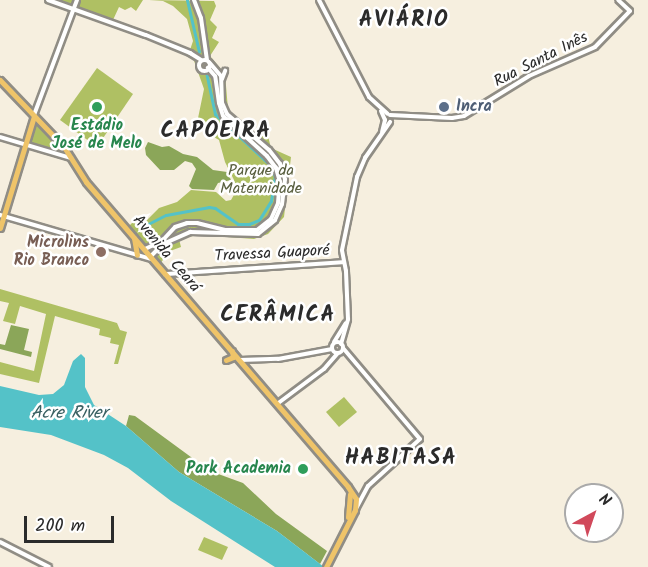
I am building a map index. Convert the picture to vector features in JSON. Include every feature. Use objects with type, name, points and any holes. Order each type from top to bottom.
[{"type":"main road","name":"Avenida Ceará","points":[[0,80],[72,158],[86,182],[348,487]]},
{"type":"main road","points":[[0,228],[2,215],[34,116]]},
{"type":"main road","points":[[133,236],[137,255]]},
{"type":"main road","points":[[226,360],[233,357],[232,351]]},
{"type":"main road","points":[[348,487],[353,506]]},
{"type":"main road","points":[[325,567],[356,499],[348,487]]},
{"type":"street","points":[[48,0],[208,61],[222,80]]},
{"type":"street","points":[[34,116],[77,0]]},
{"type":"street","points":[[145,249],[162,241],[169,231],[181,224],[193,222],[226,230],[252,232],[267,223],[278,203],[280,183],[276,168],[267,156],[224,116],[219,103],[215,76],[208,68],[201,18],[194,0]]},
{"type":"street","points":[[319,0],[369,98],[388,118],[382,133],[359,170],[340,258],[333,263]]},
{"type":"street","name":"Rua Santa Inês","points":[[388,118],[464,116],[529,76],[595,47],[630,11],[618,0]]},
{"type":"street","points":[[201,60],[200,68],[208,68]]},
{"type":"street","points":[[2,215],[150,258],[174,238],[196,231],[258,234],[275,220],[282,204],[285,179],[280,164],[269,150],[227,114],[222,103],[222,80],[225,70]]},
{"type":"street","points":[[0,137],[72,158]]},
{"type":"street","points":[[169,231],[174,238]]},
{"type":"street","points":[[278,404],[324,369],[342,346],[347,323],[343,247]]},
{"type":"street","name":"Travessa Guaporé","points":[[164,274],[344,262]]},
{"type":"street","points":[[332,349],[347,323]]},
{"type":"street","points":[[334,342],[342,346],[420,438],[368,486],[353,506]]},
{"type":"street","points":[[240,360],[295,357],[332,349],[338,353]]},
{"type":"street","points":[[0,542],[49,567]]},
{"type":"green space","points":[[51,0],[143,0],[136,11],[131,7],[125,10],[119,7],[113,20]]},
{"type":"green space","name":"Parque da Maternidade","points":[[149,0],[214,1],[216,6],[210,20],[217,27],[212,38],[219,42],[210,56],[225,74],[228,109],[236,121],[252,133],[268,136],[271,148],[291,157],[284,217],[268,234],[254,239],[201,235],[186,237],[179,239],[181,247],[170,251],[159,265],[128,227],[136,219],[142,222],[147,220],[159,208],[177,202],[191,190],[216,192],[226,201],[231,200],[235,193],[234,180],[225,162],[219,140],[200,129],[197,123],[204,89],[193,58],[188,56],[193,41],[187,19],[173,6],[163,1]]},
{"type":"green space","name":"Estádio José de Melo","points":[[97,68],[133,94],[97,147],[60,120]]},
{"type":"green space","points":[[35,123],[58,147],[64,155],[28,143]]},
{"type":"green space","points":[[148,142],[162,147],[169,146],[183,154],[197,157],[213,170],[227,172],[231,180],[218,183],[214,190],[192,189],[189,186],[196,169],[192,163],[185,161],[174,170],[160,170],[146,155],[145,148]]},
{"type":"green space","points":[[0,289],[117,323],[120,330],[127,332],[118,364],[114,364],[119,345],[110,343],[111,338],[99,335],[100,329],[55,316],[39,383],[0,374],[0,362],[34,371],[46,314],[20,306],[15,324],[3,321],[9,303],[0,301]]},
{"type":"green space","points":[[11,325],[29,329],[24,350],[32,352],[31,357],[0,349],[0,344],[5,345]]},
{"type":"green space","points":[[344,397],[357,412],[339,427],[326,412]]},
{"type":"green space","points":[[129,415],[135,416],[210,471],[243,483],[276,514],[327,551],[320,564],[277,531],[179,472],[126,426]]},
{"type":"green space","points":[[204,537],[228,547],[222,560],[198,550]]},
{"type":"water","name":"Acre River","points":[[81,354],[85,358],[85,387],[94,405],[126,426],[179,472],[277,531],[324,567],[275,567],[171,501],[128,468],[104,455],[51,435],[0,427],[0,386],[39,395],[53,394],[64,385],[73,361]]},
{"type":"waterway","points":[[187,0],[199,52]]},
{"type":"waterway","points":[[146,225],[166,215],[209,207],[215,208],[238,224],[249,224],[259,220],[271,201],[275,177],[270,165],[215,114],[206,72]]},
{"type":"place","name":"Estádio José de Melo","points":[[97,107]]},
{"type":"place","name":"Incra","points":[[444,107]]},
{"type":"place","name":"Microlins Rio Branco","points":[[101,252]]},
{"type":"place","name":"Park Academia","points":[[303,469]]},
{"type":"district","name":"AVIÁRIO","points":[[404,21]]},
{"type":"district","name":"CAPOEIRA","points":[[216,132]]},
{"type":"district","name":"CERÂMICA","points":[[278,316]]},
{"type":"district","name":"HABITASA","points":[[401,459]]}]
